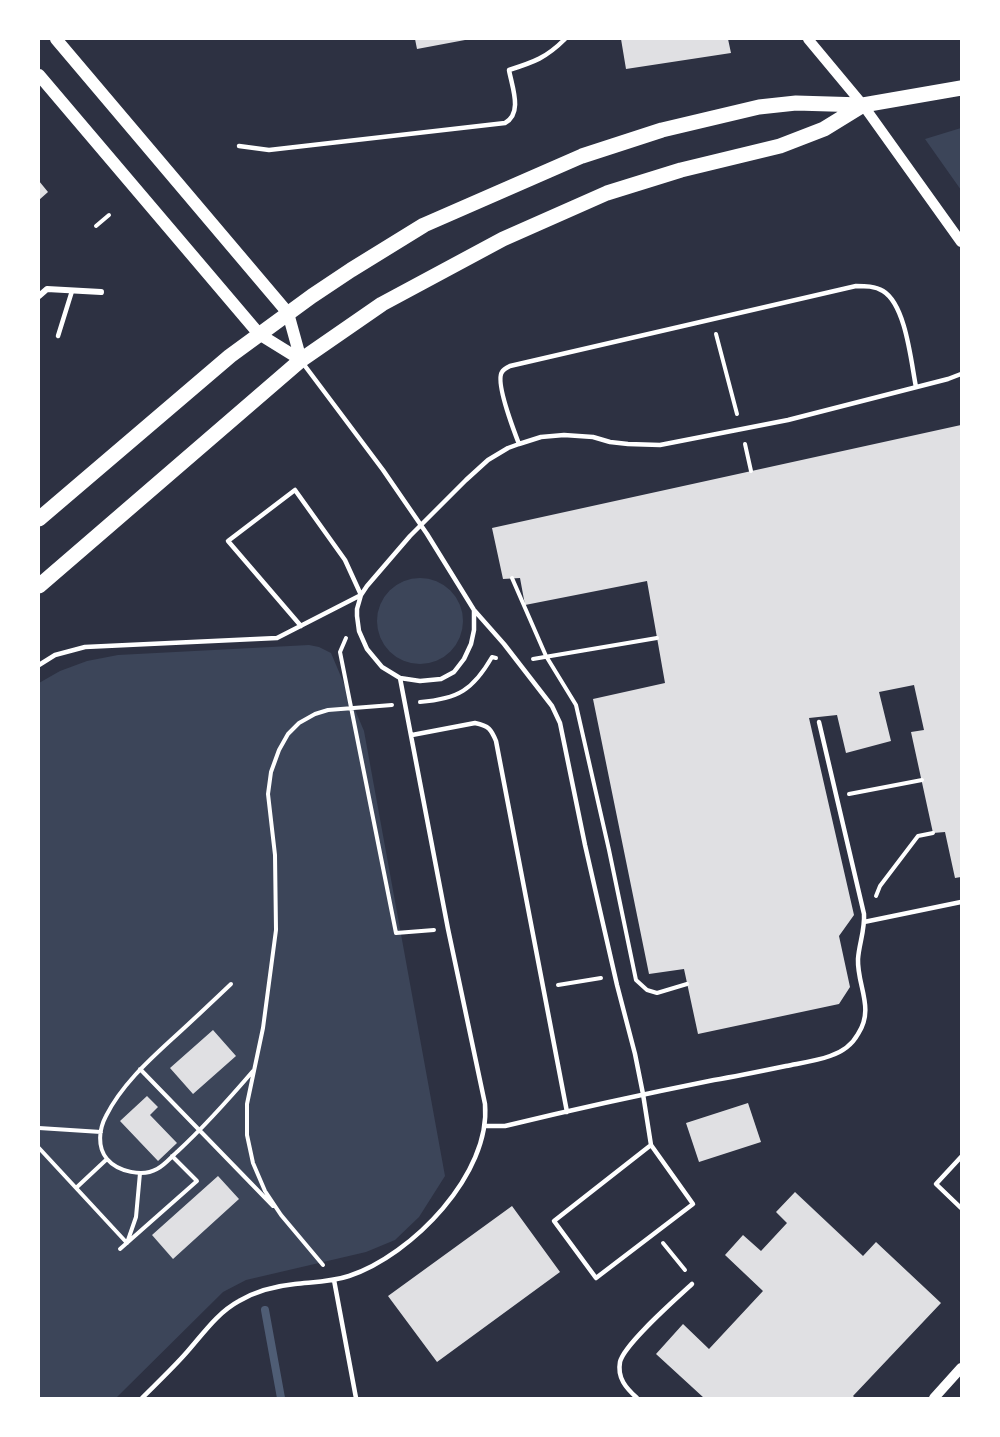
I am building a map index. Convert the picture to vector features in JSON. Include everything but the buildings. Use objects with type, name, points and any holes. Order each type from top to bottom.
[{"type":"main road","points":[[56,39],[288,313],[301,360]]},
{"type":"main road","points":[[39,75],[259,334],[301,360]]},
{"type":"main road","points":[[39,519],[219,364],[351,270],[424,225],[582,156],[662,130],[759,107],[796,103],[863,105],[961,88]]},
{"type":"main road","points":[[39,586],[301,360],[382,304],[503,239],[608,193],[681,170],[780,146],[824,129],[863,105]]},
{"type":"street","points":[[808,39],[863,105],[961,242]]},
{"type":"street","points":[[39,296],[47,289],[102,292]]},
{"type":"street","points":[[933,1398],[961,1368]]},
{"type":"lane","points":[[239,146],[268,150],[505,123],[515,112],[509,70],[533,62],[552,52],[565,39]]},
{"type":"lane","points":[[519,444],[503,399],[500,378],[502,371],[510,366],[856,286],[873,287],[884,292],[896,304],[902,317],[916,387]]},
{"type":"lane","points":[[58,336],[72,291]]},
{"type":"lane","points":[[301,360],[336,410],[383,470],[421,525],[474,610],[552,706],[560,723],[585,845],[635,1054],[651,1145],[693,1203],[596,1278],[554,1221],[651,1145]]},
{"type":"lane","points":[[474,610],[474,630],[464,659],[454,672],[441,680],[420,681],[400,678],[382,667],[367,650],[358,627],[359,602],[367,586],[421,525],[479,468],[498,454],[541,437],[564,435],[593,437],[628,444],[660,445],[788,420],[961,374]]},
{"type":"lane","points":[[301,626],[228,541],[295,490],[345,560],[362,595]]},
{"type":"lane","points":[[39,665],[55,656],[85,647],[277,638],[362,595]]},
{"type":"lane","points":[[142,1398],[221,1314],[238,1301],[271,1288],[334,1280],[360,1271],[385,1259],[416,1237],[448,1202],[477,1153],[485,1126],[485,1104],[448,929],[400,678]]},
{"type":"lane","points":[[485,1126],[505,1126],[643,1094],[829,1057],[851,1044],[859,1033],[866,1012],[858,968],[864,914],[819,722]]},
{"type":"lane","points":[[412,735],[475,723],[491,730],[496,741],[567,1112]]},
{"type":"lane","points":[[864,922],[961,902]]},
{"type":"lane","points":[[961,1157],[936,1184],[961,1208]]},
{"type":"lane","points":[[334,1280],[356,1398]]},
{"type":"lane","points":[[637,1398],[625,1386],[620,1375],[620,1364],[624,1353],[692,1284]]},
{"type":"path","points":[[96,226],[109,215]]},
{"type":"path","points":[[712,319],[751,471]]},
{"type":"path","points":[[357,616],[340,652],[396,933],[448,929]]},
{"type":"path","points":[[281,1215],[265,1191],[253,1162],[247,1135],[247,1104],[263,1028],[276,930],[275,855],[268,794],[270,772],[288,734],[299,723],[328,710],[438,701],[456,696],[484,672],[492,657],[517,661],[657,638]]},
{"type":"path","points":[[837,797],[922,780]]},
{"type":"path","points":[[864,922],[880,886],[918,836],[933,833]]},
{"type":"path","points":[[544,988],[634,971]]},
{"type":"path","points":[[231,984],[140,1069],[114,1101],[101,1132],[100,1146],[107,1159],[118,1168],[140,1173],[157,1169],[200,1131],[254,1071]]},
{"type":"path","points":[[140,1069],[281,1215],[334,1280]]},
{"type":"path","points":[[39,1128],[101,1132]]},
{"type":"path","points":[[39,1148],[127,1243]]},
{"type":"path","points":[[120,1249],[197,1181],[172,1156]]},
{"type":"path","points":[[76,1188],[107,1159]]},
{"type":"path","points":[[127,1243],[136,1217],[140,1173]]},
{"type":"path","points":[[655,1233],[688,1275],[692,1284]]},
{"type":"shaded area","points":[[961,128],[961,190],[925,139]]},
{"type":"shaded area","points":[[420,578],[437,581],[451,590],[460,604],[463,621],[460,638],[451,652],[437,661],[420,664],[403,661],[389,652],[380,638],[377,621],[380,604],[389,590],[403,581]]},
{"type":"shaded area","points":[[309,645],[331,653],[364,731],[445,1176],[419,1217],[395,1240],[366,1252],[246,1280],[223,1292],[116,1398],[39,1398],[39,683],[60,671],[87,661],[118,655]]},
{"type":"waterway","points":[[265,1310],[281,1398]]}]
